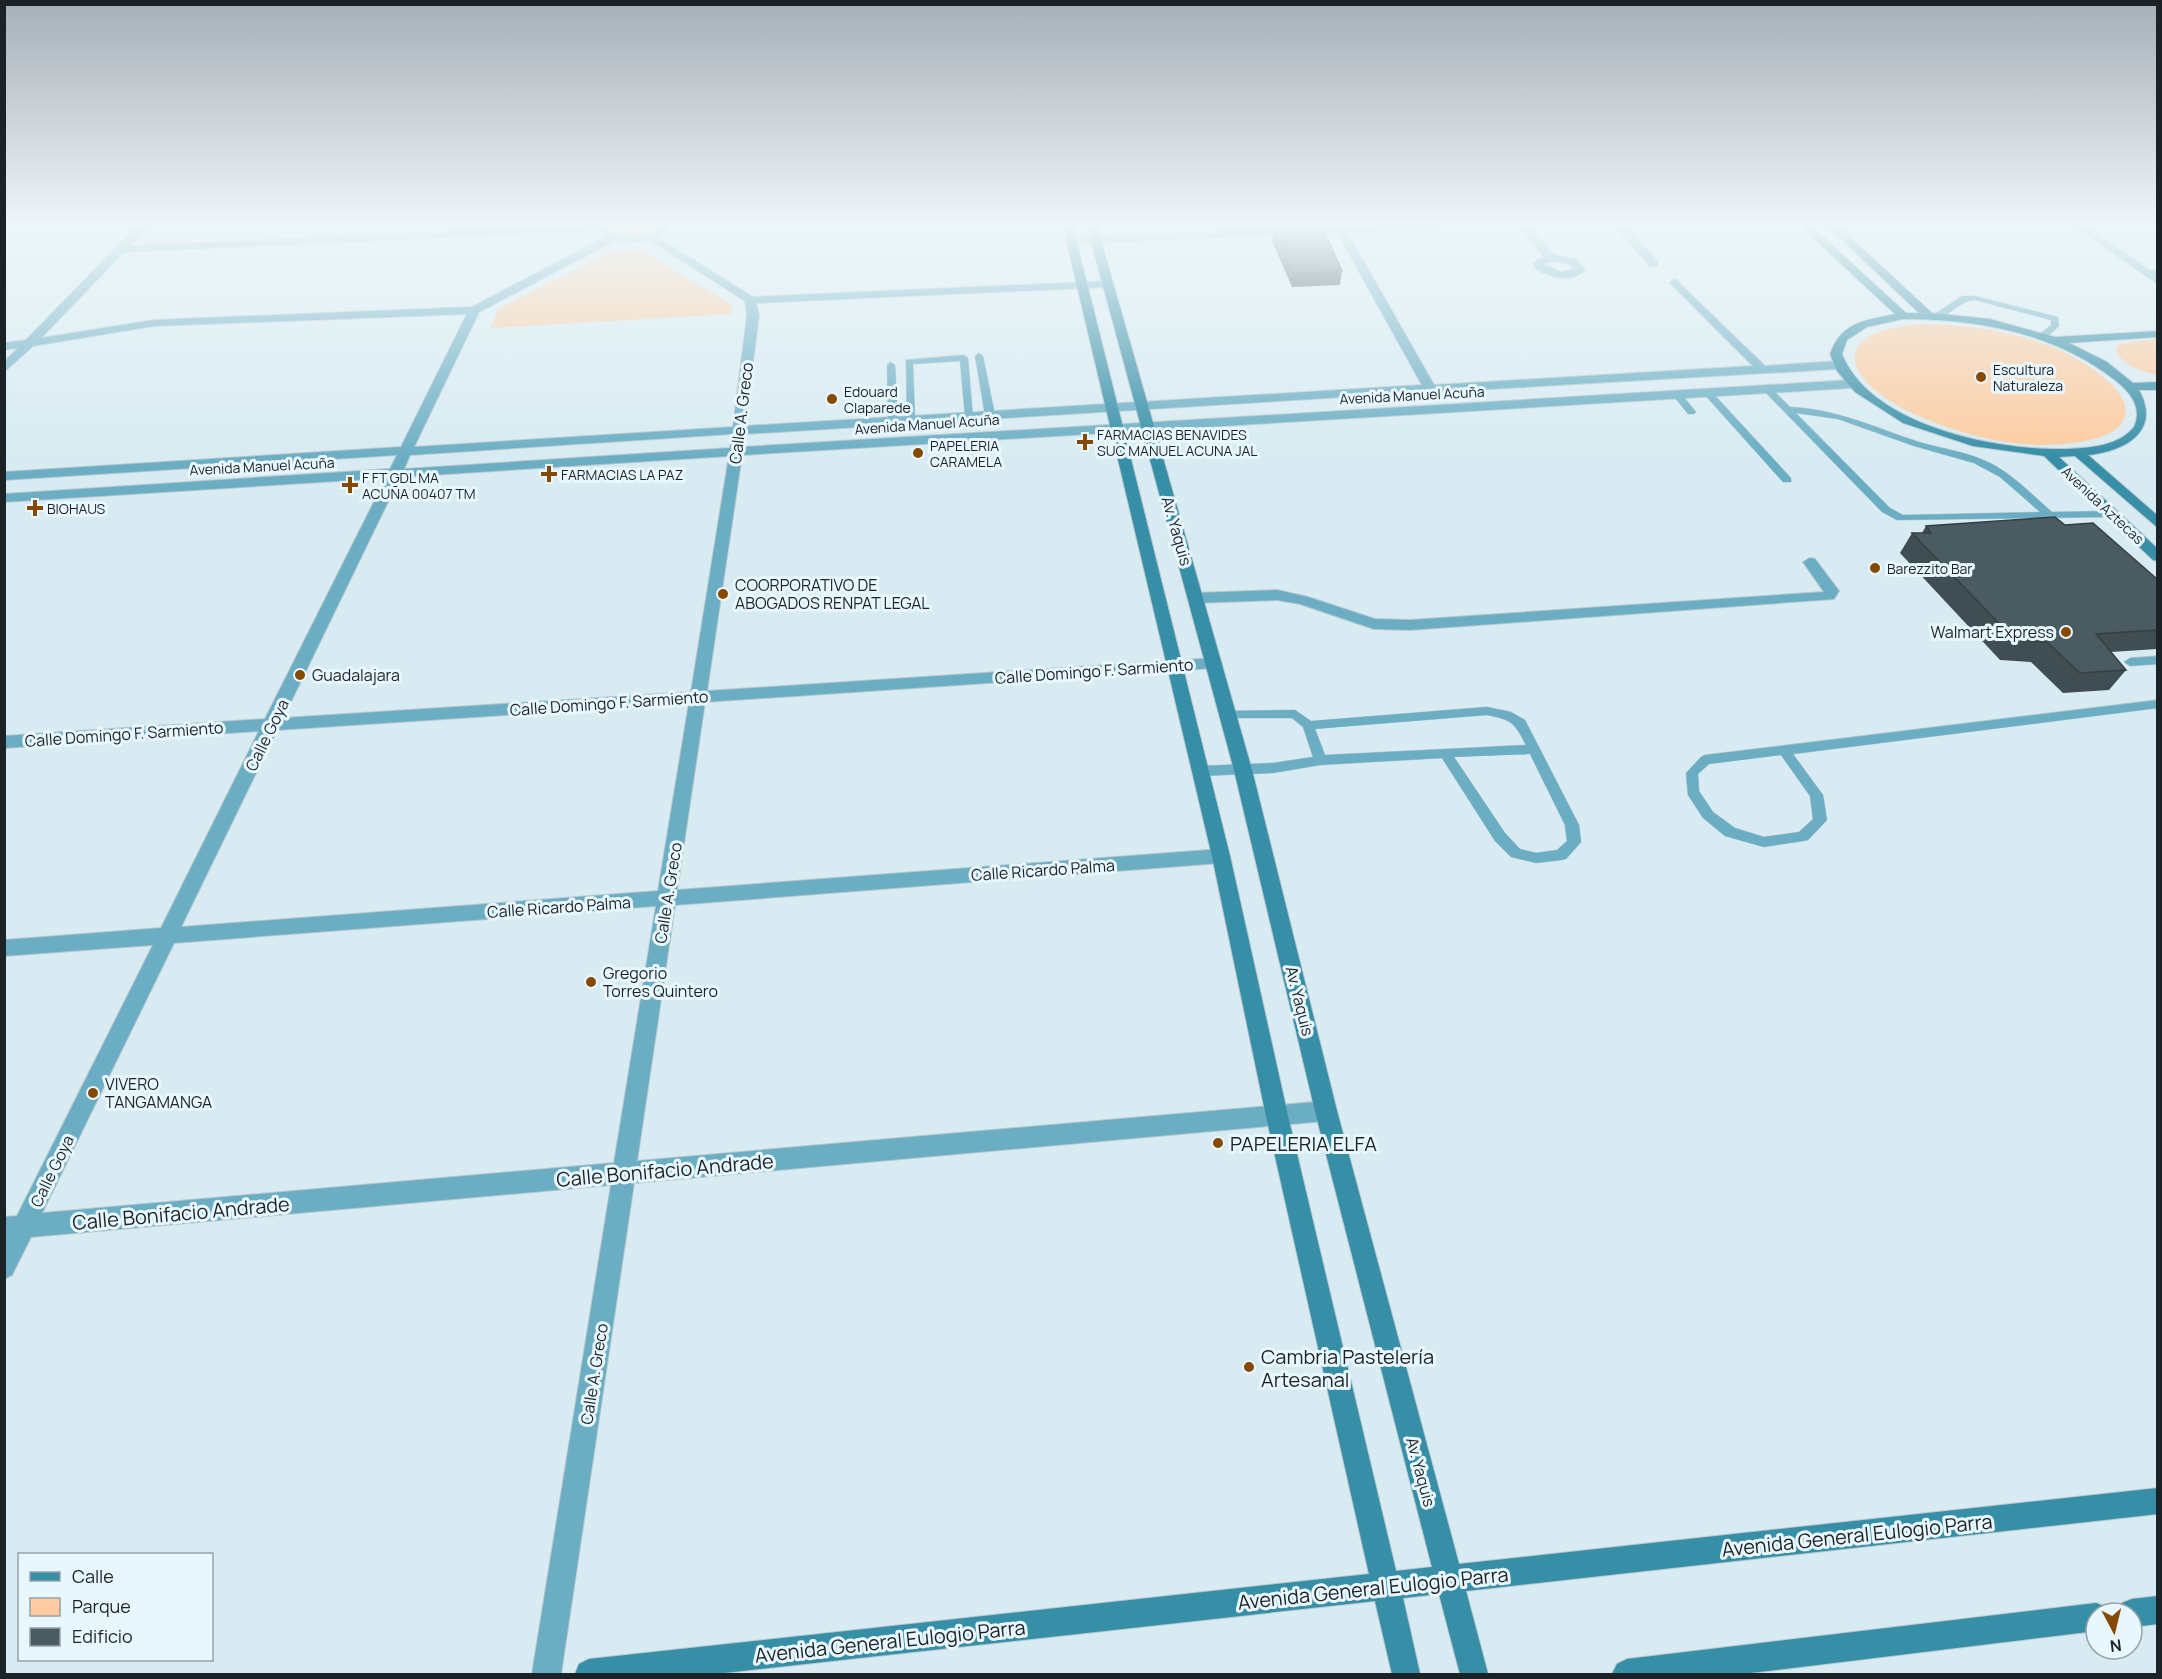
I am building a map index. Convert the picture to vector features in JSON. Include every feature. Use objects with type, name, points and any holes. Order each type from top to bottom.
[{"type":"street","points":[[4,369],[70,301]]},
{"type":"street","points":[[4,347],[153,323],[475,310],[487,301]]},
{"type":"street","name":"Calle A. Greco","points":[[546,1674],[626,1174],[736,452],[753,315],[750,301]]},
{"type":"street","name":"Av. Yaquis","points":[[1086,301],[1221,856],[1277,1116],[1406,1674]]},
{"type":"street","name":"Av. Yaquis","points":[[1113,301],[1243,770],[1326,1111],[1474,1674]]},
{"type":"street","points":[[1382,301],[1442,408]]},
{"type":"street","points":[[1694,301],[1763,370]]},
{"type":"street","points":[[1887,301],[1903,316]]},
{"type":"street","points":[[1917,301],[1934,316]]},
{"type":"street","name":"Calle Goya","points":[[4,1267],[14,1228],[167,936],[475,310]]},
{"type":"street","points":[[1903,316],[1934,316],[2002,326],[2047,339],[2089,357],[2131,387],[2144,413],[2143,424],[2135,434],[2112,446],[2079,453],[2048,453],[1990,446],[1933,430],[1884,408],[1851,384],[1838,365],[1835,354],[1837,345],[1848,332],[1867,323],[1903,316]]},
{"type":"street","points":[[2047,339],[2157,334]]},
{"type":"street","name":"Avenida Manuel Acuña","points":[[4,476],[406,453],[1142,405],[1838,365]]},
{"type":"street","name":"Avenida Manuel Acuña","points":[[4,498],[1147,425],[1851,384]]},
{"type":"street","points":[[2131,387],[2157,386]]},
{"type":"street","name":"Avenida Aztecas","points":[[2048,453],[2157,557]]},
{"type":"street","name":"Avenida Aztecas","points":[[2079,453],[2157,524]]},
{"type":"street","points":[[1195,598],[1277,595],[1303,600],[1374,624],[1410,625],[1829,596],[1832,591],[1810,562]]},
{"type":"street","name":"Calle Domingo F. Sarmiento","points":[[4,741],[1214,663]]},
{"type":"street","name":"Calle Ricardo Palma","points":[[4,948],[1221,856]]},
{"type":"street","name":"Calle Bonifacio Andrade","points":[[14,1228],[1326,1111]]},
{"type":"street","name":"Avenida General Eulogio Parra","points":[[589,1674],[2157,1501]]},
{"type":"street","points":[[1627,1674],[2084,1618]]},
{"type":"lane","points":[[1934,316],[1959,301]]},
{"type":"lane","points":[[1988,301],[2055,319],[2055,326],[2047,339]]},
{"type":"lane","points":[[979,356],[990,415]]},
{"type":"lane","points":[[910,420],[909,362],[964,358],[970,416]]},
{"type":"lane","points":[[891,365],[893,422]]},
{"type":"lane","points":[[1767,389],[1892,515],[1910,519],[2112,514]]},
{"type":"lane","points":[[1707,392],[1787,480]]},
{"type":"lane","points":[[1677,394],[1691,412]]},
{"type":"lane","points":[[1788,410],[1814,410],[1842,415],[1915,443],[1984,464],[2003,475],[2049,515]]},
{"type":"lane","points":[[2130,662],[2157,660]]},
{"type":"lane","points":[[1784,750],[1816,795],[1820,820],[1803,836],[1764,842],[1730,832],[1708,815],[1693,792],[1692,772],[1705,759],[2157,704]]},
{"type":"lane","points":[[1308,725],[1487,711],[1507,715],[1521,723],[1572,825],[1574,842],[1561,855],[1536,858],[1516,853],[1500,837],[1444,753]]},
{"type":"lane","points":[[1227,715],[1285,712],[1295,714],[1308,725],[1320,760]]},
{"type":"lane","points":[[1200,771],[1243,770],[1320,760],[1534,749]]},
{"type":"green space","points":[[513,301],[726,301],[732,305],[731,314],[491,328],[498,309]]},
{"type":"green space","points":[[1917,324],[1968,327],[2021,336],[2070,355],[2093,369],[2118,392],[2125,407],[2123,421],[2116,429],[2100,437],[2069,444],[2047,445],[2004,442],[1961,432],[1921,417],[1878,392],[1863,378],[1856,364],[1856,351],[1865,339],[1885,330]]},
{"type":"green space","points":[[2157,339],[2157,375],[2127,364],[2116,350],[2119,344]]},
{"type":"building","name":"Walmart Express","points":[[2055,517],[2065,525],[2093,523],[2157,579],[2157,630],[2096,634],[2126,670],[2080,673],[2047,642],[2015,640],[1912,533],[1931,533],[1926,526]]},
{"type":"place","name":"Escultura Naturaleza","points":[[1981,377]]},
{"type":"place","name":"Edouard Claparede","points":[[832,399]]},
{"type":"place","name":"FARMACIAS BENAVIDES SUC MANUEL ACUNA JAL","points":[[1085,442]]},
{"type":"place","name":"PAPELERIA CARAMELA","points":[[918,453]]},
{"type":"place","name":"FARMACIAS LA PAZ","points":[[549,474]]},
{"type":"place","name":"F FT GDL MA ACUÑA 00407 TM","points":[[350,485]]},
{"type":"place","name":"BIOHAUS","points":[[35,508]]},
{"type":"place","name":"Barezzito Bar","points":[[1875,568]]},
{"type":"place","name":"COORPORATIVO DE ABOGADOS RENPAT LEGAL","points":[[723,594]]},
{"type":"place","name":"Walmart Express","points":[[2066,632]]},
{"type":"place","name":"Guadalajara","points":[[300,675]]},
{"type":"place","name":"Gregorio Torres Quintero","points":[[591,982]]},
{"type":"place","name":"VIVERO TANGAMANGA","points":[[93,1093]]},
{"type":"place","name":"PAPELERIA ELFA","points":[[1218,1143]]},
{"type":"place","name":"Cambria Pastelería Artesanal","points":[[1249,1367]]}]
